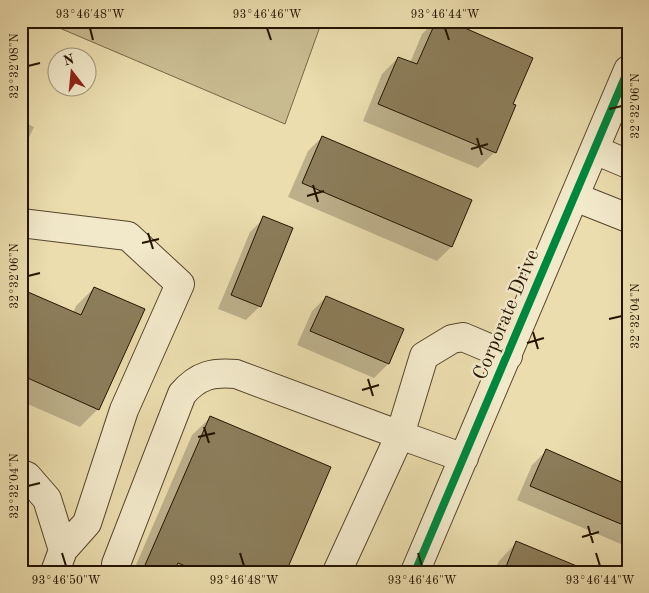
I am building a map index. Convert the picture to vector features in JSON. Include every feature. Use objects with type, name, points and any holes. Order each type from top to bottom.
[{"type":"street","name":"Corporate Drive","points":[[415,572],[576,197],[628,70]]},
{"type":"street","points":[[594,150],[628,164]]},
{"type":"street","points":[[576,197],[628,218]]},
{"type":"street","points":[[21,223],[128,236],[180,284],[124,410],[87,523],[59,561]]},
{"type":"street","points":[[337,572],[400,435],[424,356],[452,339],[463,338],[508,356]]},
{"type":"street","points":[[116,572],[116,564],[182,394],[192,382],[217,373],[236,374],[464,458]]},
{"type":"street","points":[[21,474],[27,476],[47,499],[59,561]]},
{"type":"shaded area","points":[[43,21],[322,21],[285,124]]},
{"type":"building","points":[[436,21],[449,21],[533,58],[513,104],[516,105],[496,153],[378,104],[398,57],[417,64]]},
{"type":"building","points":[[322,136],[472,200],[452,247],[302,183]]},
{"type":"building","points":[[263,216],[293,228],[261,307],[231,295]]},
{"type":"building","points":[[94,287],[145,309],[99,410],[21,375],[21,289],[81,315]]},
{"type":"building","points":[[326,296],[404,329],[389,364],[310,331]]},
{"type":"building","points":[[210,416],[331,467],[286,572],[200,572],[178,563],[174,572],[142,572]]},
{"type":"building","points":[[546,449],[628,485],[628,527],[530,486]]},
{"type":"building","points":[[516,541],[589,571],[589,572],[504,572]]},
{"type":"cycle path","points":[[415,572],[628,70]]}]
